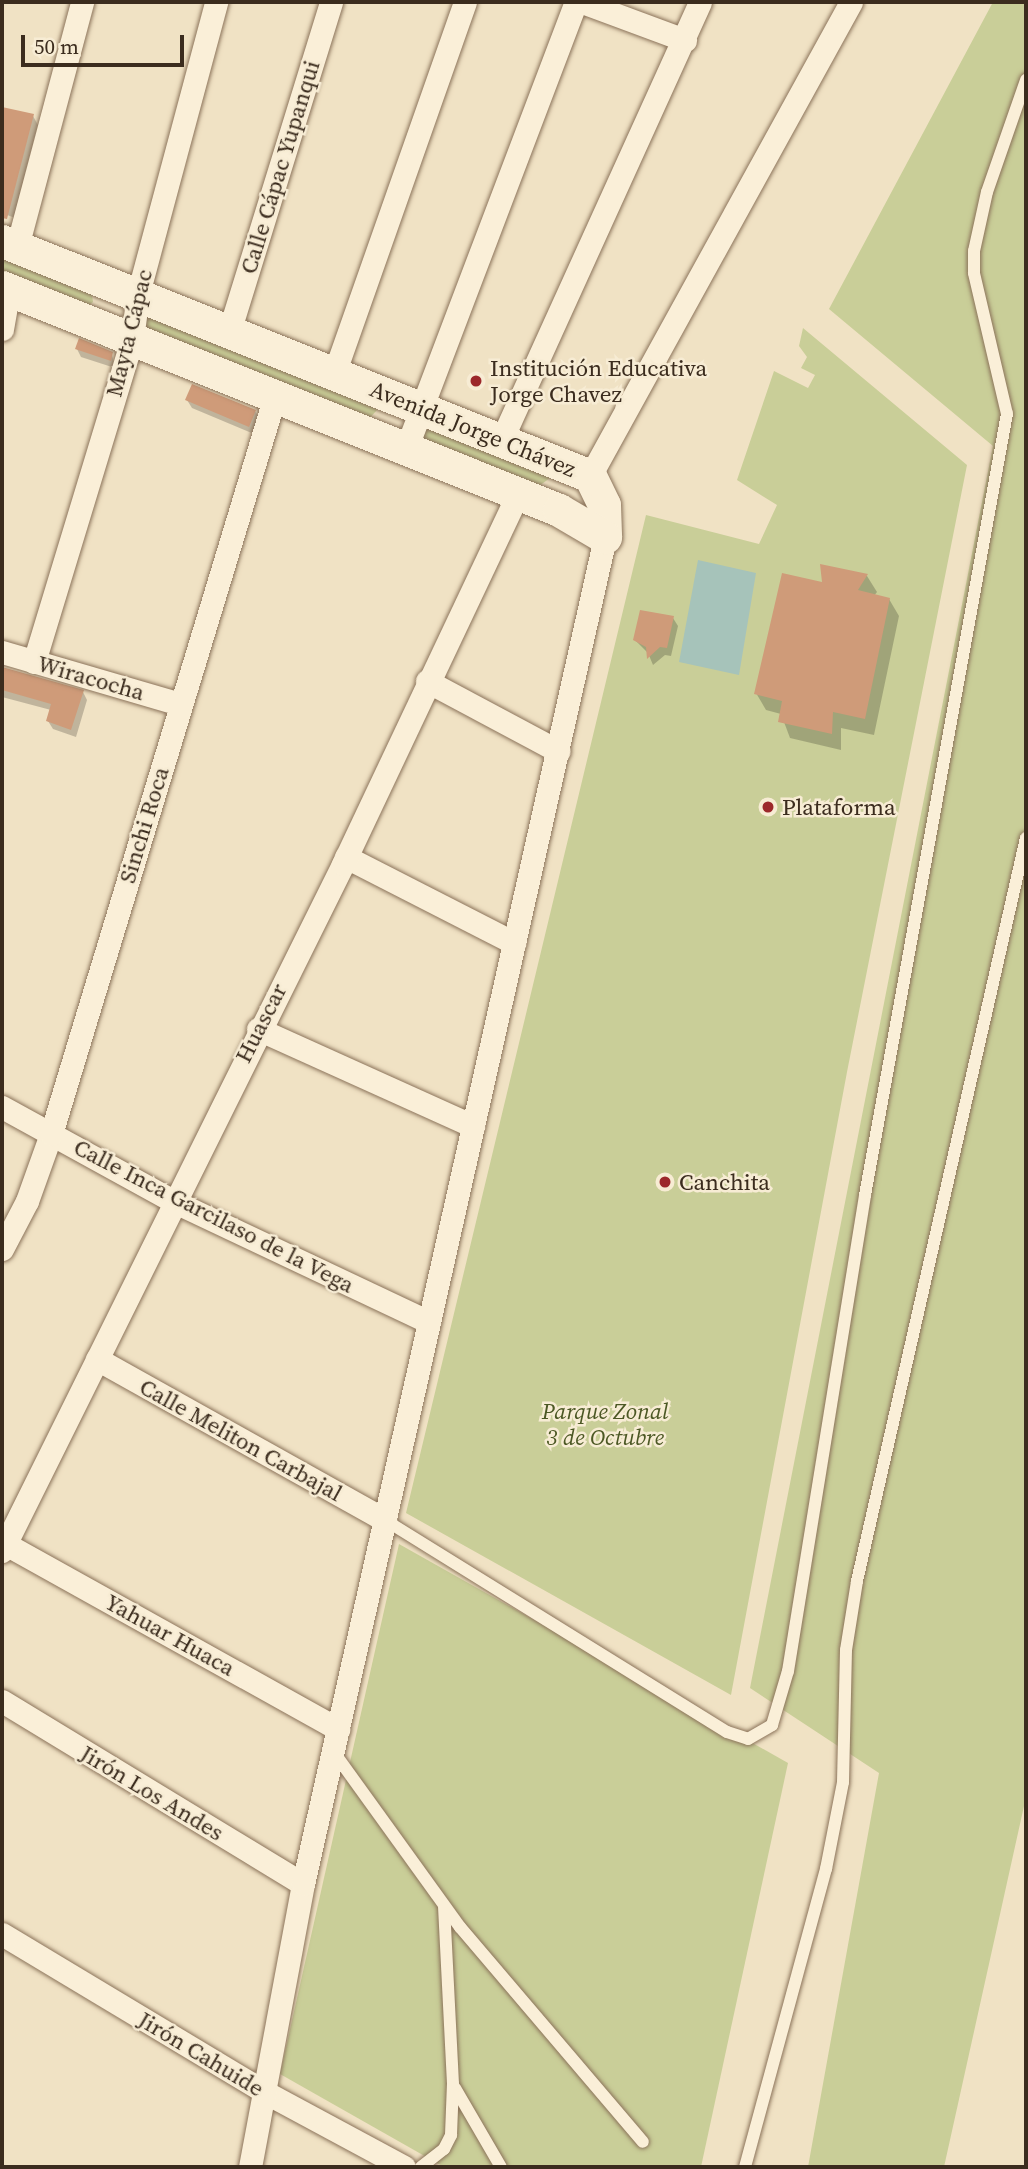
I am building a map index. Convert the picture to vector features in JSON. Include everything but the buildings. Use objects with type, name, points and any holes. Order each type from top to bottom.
[{"type":"street","points":[[9,244],[82,2]]},
{"type":"street","name":"Mayta Cápac","points":[[34,662],[132,339],[138,294],[216,2]]},
{"type":"street","name":"Calle Cápac Yupanqui","points":[[229,332],[331,2]]},
{"type":"street","points":[[334,374],[464,2]]},
{"type":"street","points":[[405,449],[576,2]]},
{"type":"street","points":[[582,2],[685,40]]},
{"type":"street","points":[[501,441],[700,2]]},
{"type":"street","points":[[590,476],[851,2]]},
{"type":"street","name":"Avenida Jorge Chávez","points":[[9,244],[590,476],[604,505],[606,537]]},
{"type":"street","points":[[2,329],[6,289]]},
{"type":"street","name":"Avenida Jorge Chávez","points":[[6,289],[559,510],[606,537]]},
{"type":"street","name":"Sinchi Roca","points":[[2,1249],[27,1201],[51,1134],[275,397]]},
{"type":"street","name":"Huascar","points":[[3,1546],[258,1029],[346,858],[517,493]]},
{"type":"street","points":[[250,2167],[262,2091],[303,1884],[606,537]]},
{"type":"street","name":"Wiracocha","points":[[2,652],[180,704]]},
{"type":"street","points":[[428,681],[558,751]]},
{"type":"street","points":[[346,858],[514,943]]},
{"type":"street","points":[[258,1029],[473,1126]]},
{"type":"street","name":"Calle Inca Garcilaso de la Vega","points":[[2,1107],[173,1201],[429,1322]]},
{"type":"street","name":"Calle Meliton Carbajal","points":[[97,1359],[385,1520]]},
{"type":"street","name":"Yahuar Huaca","points":[[3,1546],[335,1740]]},
{"type":"street","name":"Jirón Los Andes","points":[[2,1702],[303,1884]]},
{"type":"street","name":"Jirón Cahuide","points":[[2,1934],[262,2091],[404,2167]]},
{"type":"lane","points":[[385,1520],[727,1732],[748,1739],[772,1725],[788,1671],[865,1195],[1007,414],[974,273],[974,251],[987,192],[1026,80]]},
{"type":"lane","points":[[745,2167],[826,1869],[843,1782],[846,1650],[857,1581],[1026,838]]},
{"type":"lane","points":[[335,1740],[444,1906],[643,2142]]},
{"type":"lane","points":[[421,2167],[444,2150],[451,2135],[453,2084],[444,1906]]},
{"type":"lane","points":[[453,2084],[501,2167]]},
{"type":"green space","points":[[993,2],[1026,2],[1026,1797],[944,2167],[808,2167],[879,1773],[750,1688],[993,446],[829,309]]},
{"type":"green space","points":[[2,253],[91,289],[93,302],[85,309],[2,276]]},
{"type":"green space","points":[[147,310],[372,397],[377,410],[367,421],[145,330],[139,321]]},
{"type":"green space","name":"Parque Zonal 3 de Octubre","points":[[803,328],[967,465],[847,1072],[731,1695],[406,1513],[646,515],[759,544],[777,505],[737,480],[774,371],[808,388],[815,375],[801,368],[807,357],[799,346]]},
{"type":"green space","points":[[429,420],[550,478],[539,486],[418,441]]},
{"type":"green space","points":[[399,1544],[788,1763],[701,2167],[444,2167],[280,2074]]},
{"type":"water","points":[[698,560],[756,573],[739,675],[679,662]]},
{"type":"place","name":"Institución Educativa Jorge Chavez","points":[[476,381]]},
{"type":"place","name":"Plataforma","points":[[768,807]]},
{"type":"place","name":"Canchita","points":[[665,1182]]}]
